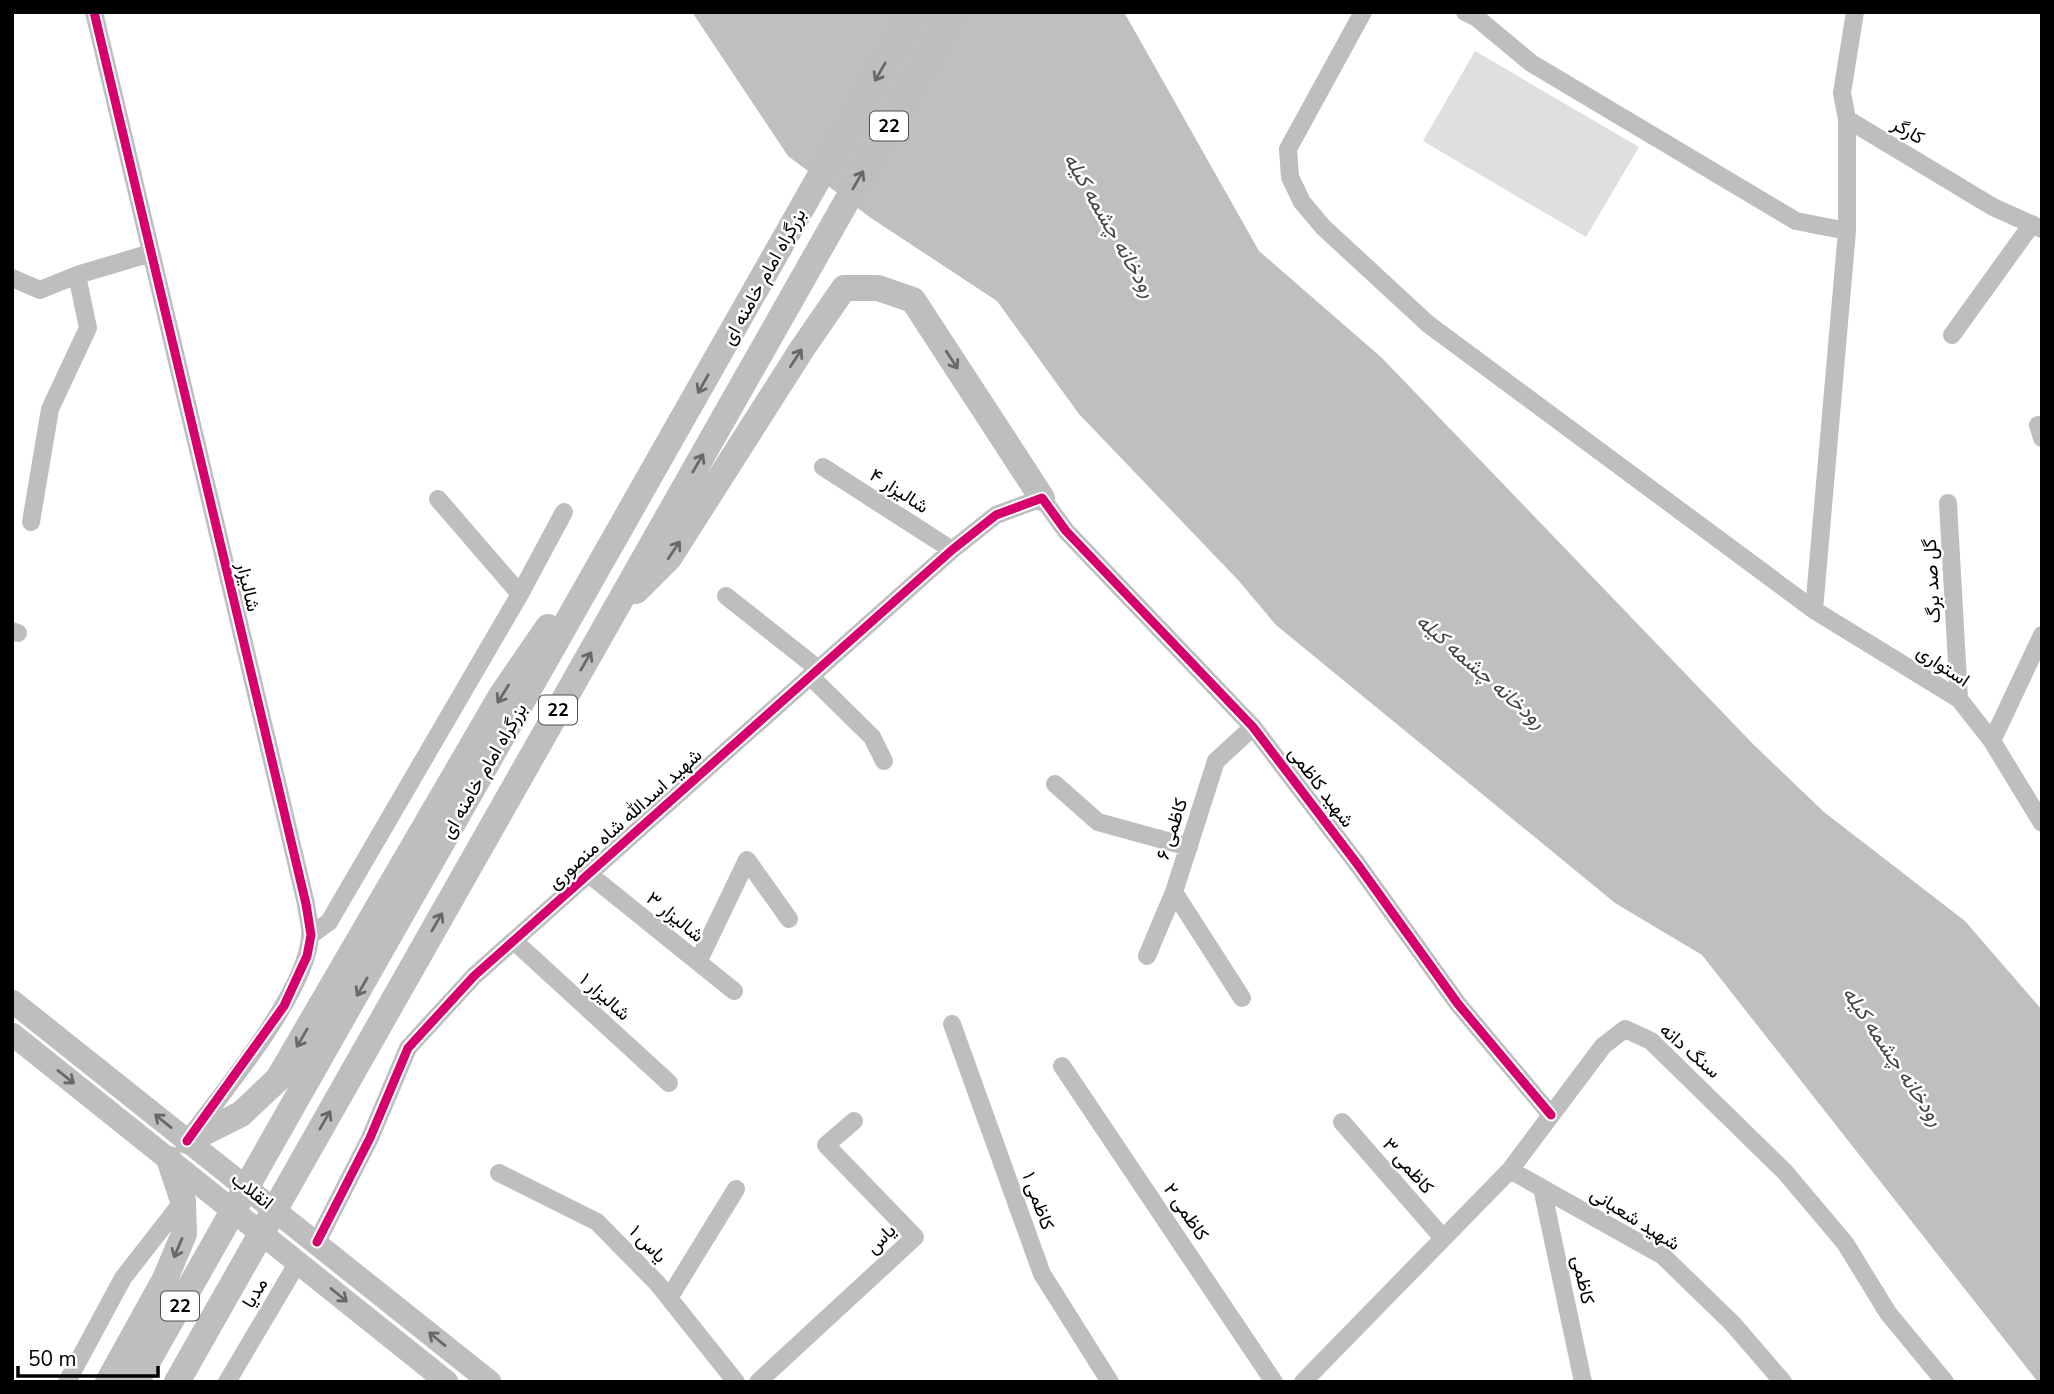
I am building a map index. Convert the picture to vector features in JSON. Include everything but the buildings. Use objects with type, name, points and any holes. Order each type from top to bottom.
[{"type":"highway","name":"بزرگراه امام خامنه ای","points":[[136,1382],[913,12]]},
{"type":"highway","name":"بزرگراه امام خامنه ای","points":[[177,1382],[954,12]]},
{"type":"highway","points":[[611,617],[669,558],[844,288],[878,288],[913,300],[1042,498]]},
{"type":"highway","points":[[187,1141],[241,1114],[278,1079],[502,694],[664,454]]},
{"type":"highway","points":[[108,1382],[166,1279],[184,1234],[184,1201],[169,1159]]},
{"type":"main road","name":"انقلاب","points":[[12,1001],[491,1382]]},
{"type":"main road","name":"انقلاب","points":[[12,1034],[447,1382]]},
{"type":"street","name":"شالیزار","points":[[94,12],[311,935],[307,956],[284,1006],[187,1141]]},
{"type":"street","points":[[1341,49],[1353,12]]},
{"type":"street","points":[[1341,49],[1363,12]]},
{"type":"street","points":[[1814,610],[1847,231],[1847,119],[1842,93],[1855,13]]},
{"type":"street","points":[[1472,14],[1531,64],[1796,221],[1847,231]]},
{"type":"street","name":"استواری","points":[[1341,49],[1288,149],[1290,177],[1302,202],[1323,227],[1429,324],[1814,610],[1959,699],[1992,741],[2042,823]]},
{"type":"street","name":"کارگر","points":[[1847,119],[1993,207],[2037,227]]},
{"type":"street","points":[[1952,335],[2037,227]]},
{"type":"street","points":[[12,278],[40,290],[76,275],[151,253]]},
{"type":"street","points":[[31,522],[50,409],[88,328],[76,275]]},
{"type":"street","name":"شالیزار ۴","points":[[823,467],[952,550]]},
{"type":"street","name":"شهید اسدالله شاه منصوری","points":[[317,1242],[370,1138],[408,1048],[474,976],[952,550],[996,515],[1042,498]]},
{"type":"street","name":"شهید کاظمی","points":[[1042,498],[1066,531],[1253,727],[1358,865],[1458,1004],[1551,1115]]},
{"type":"street","points":[[438,499],[520,594]]},
{"type":"street","name":"گل صد برگ","points":[[1948,503],[1959,699]]},
{"type":"street","points":[[311,935],[328,922],[520,594],[564,512]]},
{"type":"street","points":[[726,596],[813,672],[872,737],[884,761]]},
{"type":"street","points":[[1992,741],[2042,635]]},
{"type":"street","name":"کاظمی ۶","points":[[1147,956],[1174,892],[1216,761],[1253,727]]},
{"type":"street","points":[[1055,784],[1098,822],[1189,847]]},
{"type":"street","points":[[698,962],[747,860],[789,919]]},
{"type":"street","name":"شالیزار ۳","points":[[590,875],[734,992]]},
{"type":"street","points":[[1174,892],[1242,998]]},
{"type":"street","name":"شالیزار ۱","points":[[514,941],[668,1083]]},
{"type":"street","name":"کاظمی ۱","points":[[952,1024],[1042,1274],[1110,1382]]},
{"type":"street","name":"سنگ دانه","points":[[1303,1382],[1510,1170],[1603,1046],[1625,1029],[1651,1041],[1785,1171],[1845,1243],[1888,1312],[1945,1382]]},
{"type":"street","name":"کاظمی ۲","points":[[1062,1066],[1274,1382]]},
{"type":"street","name":"یاس","points":[[758,1382],[915,1237],[826,1145],[854,1121]]},
{"type":"street","name":"کاظمی ۳","points":[[1342,1122],[1443,1238]]},
{"type":"street","name":"شهید شعبانی","points":[[1510,1170],[1663,1256],[1733,1324],[1783,1382]]},
{"type":"street","name":"یاس ۱","points":[[499,1173],[597,1222],[669,1298],[736,1382]]},
{"type":"street","name":"کاظمی","points":[[1542,1188],[1583,1382]]},
{"type":"street","points":[[669,1298],[736,1189]]},
{"type":"street","points":[[67,1382],[123,1278],[184,1201]]},
{"type":"street","name":"مدیا","points":[[226,1382],[298,1262]]},
{"type":"water","name":"رودخانه چشمه کیله","points":[[692,12],[1124,12],[1259,251],[1382,358],[1753,744],[1824,812],[1965,921],[2042,1010],[2042,1382],[2038,1382],[1702,955],[1615,903],[1276,625],[1238,580],[1079,414],[997,301],[871,218],[788,156]]},
{"type":"cycle path","points":[[94,12],[306,904],[311,935],[307,956],[284,1006],[187,1141]]},
{"type":"cycle path","points":[[317,1242],[370,1138],[408,1048],[474,976],[952,550],[996,515],[1042,498],[1066,531],[1253,727],[1358,865],[1458,1004],[1551,1115]]}]
